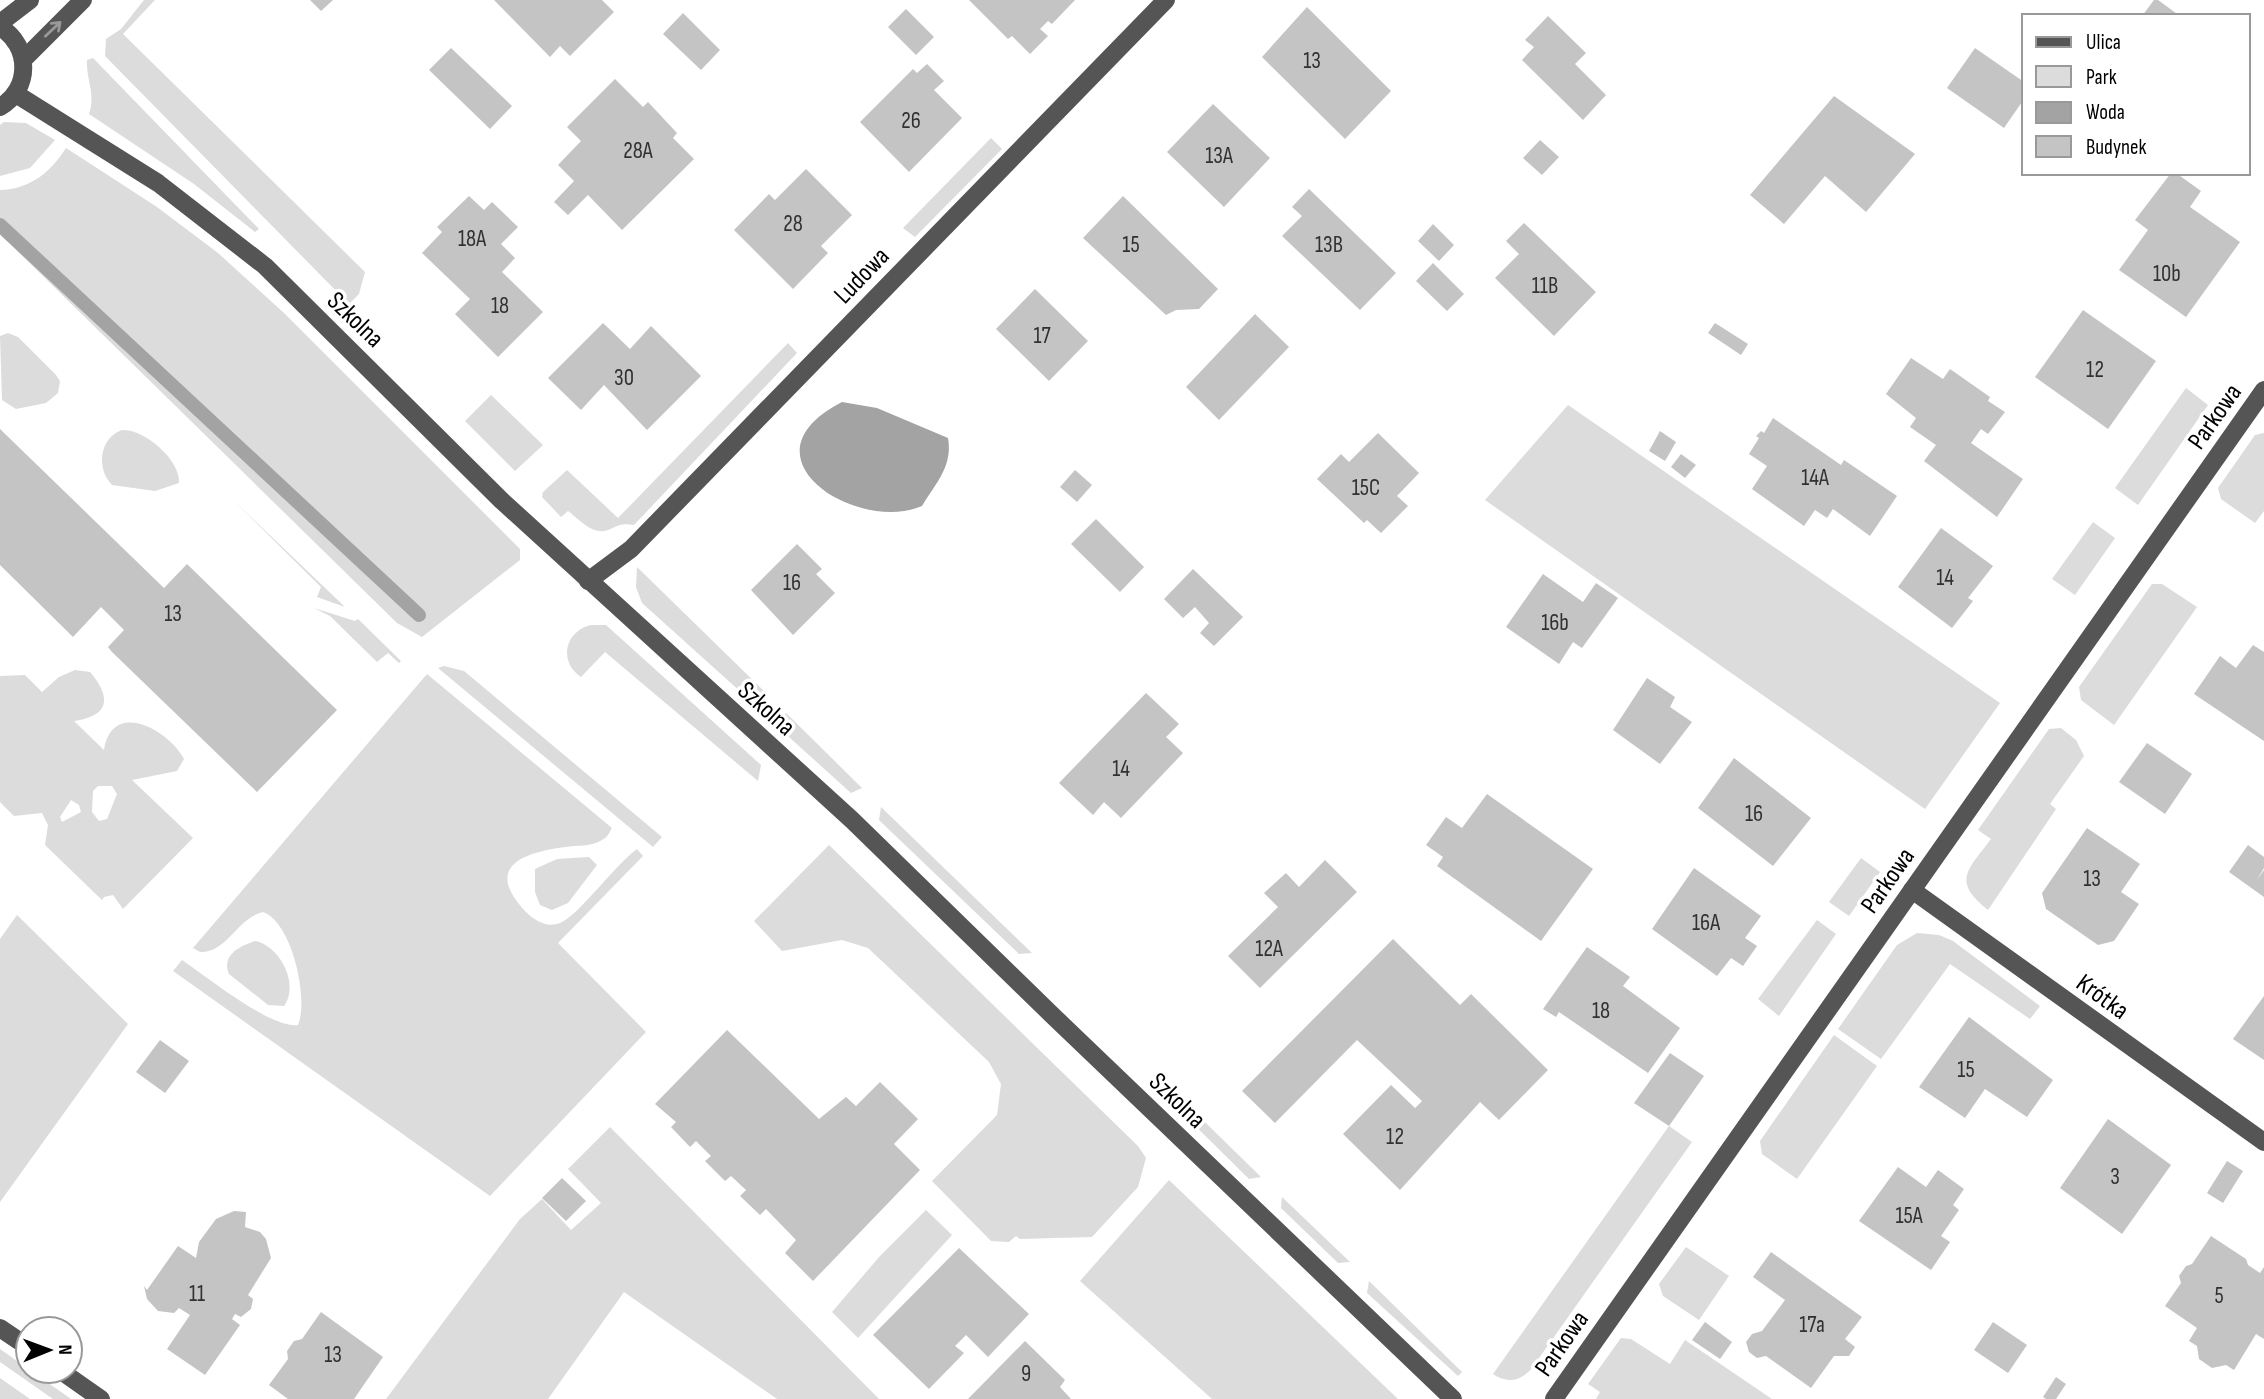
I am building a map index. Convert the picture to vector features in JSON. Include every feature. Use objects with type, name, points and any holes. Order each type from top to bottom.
[{"type":"street","points":[[0,107],[16,94],[24,71],[24,59],[14,39],[0,25],[30,0]]},
{"type":"street","points":[[24,59],[83,0]]},
{"type":"street","name":"Ludowa","points":[[588,581],[631,549],[1166,0]]},
{"type":"street","name":"Szkolna","points":[[16,94],[158,183],[265,266],[501,500],[852,820],[1453,1399]]},
{"type":"street","name":"Parkowa","points":[[1554,1399],[2264,390]]},
{"type":"street","name":"Krótka","points":[[1912,890],[2264,1142]]},
{"type":"street","points":[[81,1385],[101,1399]]},
{"type":"green space","points":[[144,0],[155,0],[123,34],[365,272],[359,294],[349,304],[105,56],[106,39],[121,29]]},
{"type":"green space","points":[[93,58],[259,229],[255,232],[194,184],[89,114],[92,100],[87,60]]},
{"type":"green space","points":[[4,122],[26,123],[55,140],[30,168],[0,176],[0,125]]},
{"type":"green space","points":[[991,138],[1002,149],[915,237],[903,228]]},
{"type":"green space","points":[[66,148],[157,207],[218,253],[284,313],[520,549],[520,560],[422,637],[397,623],[0,234],[0,190],[21,187],[38,178]]},
{"type":"green space","points":[[8,333],[18,337],[60,381],[58,393],[46,403],[16,409],[2,400],[0,336]]},
{"type":"green space","points":[[788,343],[797,353],[634,525],[623,524],[597,531],[586,526],[568,511],[561,517],[542,497],[543,492],[567,470],[618,518]]},
{"type":"green space","points":[[2186,388],[2208,405],[2138,505],[2115,488]]},
{"type":"green space","points":[[491,395],[543,445],[515,471],[465,421]]},
{"type":"green space","points":[[1568,405],[2000,703],[1925,809],[1485,500]]},
{"type":"green space","points":[[122,430],[140,434],[159,447],[174,464],[179,483],[155,491],[112,485],[104,471],[102,454],[108,440]]},
{"type":"green space","points":[[2264,433],[2264,511],[2255,523],[2221,499],[2218,488],[2255,435]]},
{"type":"green space","points":[[232,499],[345,607],[317,597],[321,587]]},
{"type":"green space","points":[[2093,522],[2115,538],[2075,595],[2052,579]]},
{"type":"green space","points":[[637,567],[766,693],[753,703],[642,603],[636,587]]},
{"type":"green space","points":[[2152,584],[2162,584],[2197,607],[2114,725],[2081,700],[2079,687]]},
{"type":"green space","points":[[314,608],[355,621],[358,619],[401,661],[399,663],[388,653],[377,662],[330,616]]},
{"type":"green space","points":[[606,625],[761,765],[758,781],[605,652],[581,677],[574,671],[567,656],[570,640],[582,628]]},
{"type":"green space","points":[[444,666],[464,671],[662,837],[653,847],[438,668]]},
{"type":"green space","points":[[75,670],[90,672],[102,690],[104,698],[100,710],[85,719],[74,721],[104,750],[109,735],[118,726],[141,724],[166,738],[184,759],[177,771],[132,780],[193,838],[123,909],[113,895],[102,900],[45,845],[48,825],[42,813],[14,816],[0,802],[0,676],[25,675],[42,692],[59,677]],"holes":[[[98,786],[112,786],[117,794],[107,819],[99,821],[92,812],[93,791]],[[71,800],[79,805],[81,812],[62,822],[60,817]]]},
{"type":"green space","points":[[427,674],[612,828],[605,838],[598,842],[534,854],[513,865],[508,874],[508,884],[526,912],[546,924],[560,923],[568,919],[637,849],[643,856],[558,943],[646,1032],[490,1196],[173,971],[182,960],[222,989],[272,1019],[298,1025],[301,998],[295,962],[290,945],[273,919],[263,912],[254,915],[218,947],[200,952],[193,948]]},
{"type":"green space","points":[[786,713],[862,788],[851,793],[779,728],[780,720]]},
{"type":"green space","points":[[2061,728],[2076,740],[2084,756],[2050,804],[2056,809],[1988,910],[1970,891],[1967,883],[1970,867],[1991,839],[1978,830],[2049,729]]},
{"type":"green space","points":[[881,807],[1032,953],[1019,954],[879,820]]},
{"type":"green space","points":[[829,845],[1138,1146],[1146,1158],[1138,1187],[1092,1237],[1020,1239],[1016,1236],[1009,1242],[991,1241],[932,1181],[997,1115],[1001,1084],[989,1062],[868,948],[842,940],[782,951],[754,921]]},
{"type":"green space","points":[[589,857],[597,865],[568,903],[552,910],[540,905],[535,892],[535,869],[557,859]]},
{"type":"green space","points":[[1861,858],[1880,872],[1849,916],[1829,902]]},
{"type":"green space","points":[[17,915],[128,1024],[0,1202],[0,939]]},
{"type":"green space","points":[[1817,920],[1836,934],[1779,1016],[1758,999]]},
{"type":"green space","points":[[1917,933],[1939,935],[1953,941],[2040,1006],[2030,1019],[1950,964],[1881,1059],[1838,1029],[1897,945]]},
{"type":"green space","points":[[255,941],[272,950],[284,967],[290,987],[284,1006],[268,1005],[229,974],[227,967],[233,952]]},
{"type":"green space","points":[[1834,1035],[1877,1066],[1797,1179],[1762,1154],[1760,1141]]},
{"type":"green space","points":[[1168,1086],[1261,1177],[1249,1179],[1161,1092]]},
{"type":"green space","points":[[1669,1126],[1692,1142],[1532,1368],[1514,1380],[1493,1374]]},
{"type":"green space","points":[[610,1127],[879,1399],[777,1399],[624,1292],[548,1399],[386,1399],[520,1219],[542,1199],[571,1230],[601,1203],[568,1169]]},
{"type":"green space","points":[[1169,1180],[1398,1399],[1212,1399],[1080,1281]]},
{"type":"green space","points":[[1282,1197],[1350,1262],[1338,1263],[1281,1208]]},
{"type":"green space","points":[[926,1210],[952,1235],[858,1338],[832,1312],[880,1256]]},
{"type":"green space","points":[[1686,1247],[1729,1276],[1699,1320],[1663,1296],[1659,1284]]},
{"type":"green space","points":[[1369,1281],[1462,1372],[1458,1376],[1367,1293]]},
{"type":"green space","points":[[1621,1338],[1631,1339],[1670,1364],[1685,1340],[1772,1399],[1596,1399],[1600,1392],[1588,1384]]},
{"type":"green space","points":[[0,1349],[14,1359],[14,1372],[0,1362]]},
{"type":"green space","points":[[0,1378],[30,1399],[0,1399]]},
{"type":"green space","points":[[33,1385],[51,1385],[71,1399],[53,1399]]},
{"type":"water","points":[[842,402],[877,408],[948,438],[946,466],[922,506],[896,512],[867,509],[840,500],[818,485],[803,466],[800,445],[812,423]]},
{"type":"building","points":[[310,0],[333,0],[321,11]]},
{"type":"building","points":[[494,0],[602,0],[614,12],[570,56],[560,46],[550,57]]},
{"type":"building","points":[[969,0],[1075,0],[1052,24],[1048,21],[1040,29],[1048,36],[1030,54],[1012,36],[1008,39]]},
{"type":"building","points":[[2154,0],[2158,0],[2177,14],[2144,14]]},
{"type":"building","points":[[1307,7],[1391,91],[1345,139],[1262,57]]},
{"type":"building","points":[[906,9],[934,37],[916,55],[888,27]]},
{"type":"building","points":[[683,13],[720,50],[701,70],[663,34]]},
{"type":"building","points":[[1548,16],[1586,53],[1575,64],[1606,95],[1583,120],[1522,60],[1534,47],[1525,40]]},
{"type":"building","points":[[451,48],[512,106],[490,129],[429,70]]},
{"type":"building","points":[[1975,48],[2022,81],[2022,102],[2004,128],[1947,88]]},
{"type":"building","points":[[927,64],[944,81],[934,90],[962,118],[909,172],[860,122],[913,69],[917,73]]},
{"type":"building","points":[[615,79],[643,107],[648,102],[677,133],[673,138],[694,159],[622,230],[588,195],[568,215],[554,202],[574,181],[558,165],[581,141],[567,127]]},
{"type":"building","points":[[1834,96],[1915,154],[1866,212],[1825,176],[1784,224],[1750,195]]},
{"type":"building","points":[[1213,104],[1270,158],[1224,207],[1167,152]]},
{"type":"building","points":[[1540,140],[1559,157],[1542,175],[1523,158]]},
{"type":"building","points":[[806,169],[852,215],[821,246],[828,253],[793,289],[734,230],[769,194],[775,200]]},
{"type":"building","points":[[2169,175],[2179,175],[2201,191],[2190,207],[2240,242],[2186,317],[2119,270],[2148,230],[2135,220]]},
{"type":"building","points":[[1309,189],[1396,273],[1360,310],[1282,236],[1302,216],[1292,207]]},
{"type":"building","points":[[469,196],[484,210],[492,202],[518,227],[501,244],[515,258],[502,272],[543,312],[498,357],[455,314],[470,299],[422,253],[442,232],[437,227]]},
{"type":"building","points":[[1123,196],[1218,289],[1199,309],[1176,310],[1166,315],[1083,238]]},
{"type":"building","points":[[1524,223],[1596,292],[1554,336],[1495,278],[1519,254],[1506,241]]},
{"type":"building","points":[[1433,224],[1454,245],[1439,261],[1418,241]]},
{"type":"building","points":[[1433,263],[1464,294],[1447,311],[1416,281]]},
{"type":"building","points":[[1035,289],[1088,341],[1049,381],[996,329]]},
{"type":"building","points":[[2083,310],[2156,361],[2108,429],[2035,377]]},
{"type":"building","points":[[1255,314],[1289,347],[1219,420],[1186,387]]},
{"type":"building","points":[[603,323],[630,349],[651,326],[701,376],[647,430],[604,385],[581,410],[548,378]]},
{"type":"building","points":[[1715,323],[1748,344],[1741,355],[1708,333]]},
{"type":"building","points":[[1911,358],[1943,379],[1950,369],[1990,397],[1988,401],[2005,412],[1988,434],[1981,429],[1971,443],[2023,479],[1997,517],[1924,461],[1936,445],[1910,427],[1916,418],[1886,394]]},
{"type":"building","points":[[1773,418],[1841,465],[1844,460],[1897,496],[1870,536],[1833,509],[1827,518],[1815,510],[1804,526],[1752,489],[1767,466],[1749,454],[1759,438],[1756,436],[1761,431],[1764,433]]},
{"type":"building","points":[[0,429],[164,588],[187,564],[337,710],[257,792],[112,652],[108,647],[124,630],[101,607],[73,637],[0,565]]},
{"type":"building","points":[[1660,431],[1676,442],[1665,461],[1649,451]]},
{"type":"building","points":[[1378,433],[1419,473],[1397,496],[1408,506],[1381,533],[1367,520],[1364,523],[1317,479],[1341,454],[1349,462]]},
{"type":"building","points":[[1681,454],[1696,465],[1685,478],[1671,467]]},
{"type":"building","points":[[1075,470],[1092,485],[1077,502],[1060,487]]},
{"type":"building","points":[[1096,519],[1144,567],[1120,592],[1071,544]]},
{"type":"building","points":[[1941,528],[1993,566],[1968,598],[1973,601],[1952,628],[1898,587]]},
{"type":"building","points":[[797,544],[822,569],[816,574],[835,593],[793,635],[751,590]]},
{"type":"building","points":[[1193,569],[1243,617],[1214,646],[1200,633],[1209,623],[1195,607],[1183,618],[1164,599]]},
{"type":"building","points":[[1543,574],[1583,602],[1596,583],[1618,598],[1582,648],[1573,642],[1559,664],[1506,627]]},
{"type":"building","points":[[2253,645],[2264,652],[2264,741],[2194,694],[2220,656],[2236,668]]},
{"type":"building","points":[[1647,678],[1675,697],[1670,707],[1692,722],[1660,764],[1613,730]]},
{"type":"building","points":[[1146,693],[1179,724],[1166,737],[1183,753],[1121,818],[1104,802],[1093,815],[1059,783]]},
{"type":"building","points":[[2147,743],[2192,774],[2165,814],[2119,782]]},
{"type":"building","points":[[1734,758],[1811,818],[1773,866],[1698,808]]},
{"type":"building","points":[[1487,794],[1593,869],[1541,941],[1437,866],[1443,857],[1426,845],[1446,817],[1462,828]]},
{"type":"building","points":[[2087,828],[2140,864],[2121,892],[2139,904],[2114,941],[2098,945],[2046,909],[2042,893]]},
{"type":"building","points":[[2248,845],[2264,857],[2264,868],[2257,880],[2264,870],[2264,897],[2229,872]]},
{"type":"building","points":[[1325,860],[1357,892],[1260,988],[1228,956],[1278,907],[1264,893],[1286,873],[1299,887]]},
{"type":"building","points":[[1694,868],[1761,916],[1745,938],[1757,946],[1743,966],[1731,958],[1717,976],[1652,929]]},
{"type":"building","points":[[1393,939],[1460,1005],[1471,994],[1548,1070],[1499,1120],[1480,1102],[1400,1190],[1343,1134],[1391,1085],[1415,1108],[1422,1101],[1357,1040],[1275,1123],[1242,1091]]},
{"type":"building","points":[[1587,947],[1630,977],[1623,986],[1680,1028],[1648,1073],[1559,1012],[1556,1017],[1543,1009]]},
{"type":"building","points":[[2264,996],[2264,1060],[2233,1039]]},
{"type":"building","points":[[1969,1017],[2053,1080],[2027,1117],[1985,1089],[1965,1118],[1919,1087]]},
{"type":"building","points":[[727,1030],[819,1119],[846,1097],[856,1106],[880,1082],[918,1119],[894,1144],[920,1170],[813,1281],[785,1253],[796,1240],[766,1209],[760,1215],[740,1196],[746,1190],[731,1176],[725,1181],[705,1161],[711,1156],[696,1141],[690,1147],[671,1127],[676,1122],[655,1104]]},
{"type":"building","points":[[160,1040],[189,1061],[165,1093],[136,1072]]},
{"type":"building","points":[[1670,1053],[1704,1076],[1669,1126],[1634,1103]]},
{"type":"building","points":[[2108,1119],[2171,1165],[2122,1234],[2060,1188]]},
{"type":"building","points":[[2227,1161],[2243,1171],[2223,1203],[2207,1193]]},
{"type":"building","points":[[1898,1167],[1926,1187],[1938,1170],[1964,1189],[1953,1205],[1959,1210],[1941,1236],[1950,1242],[1931,1270],[1859,1221]]},
{"type":"building","points":[[562,1178],[586,1201],[566,1221],[542,1198]]},
{"type":"building","points":[[234,1211],[246,1212],[245,1227],[260,1232],[266,1239],[271,1258],[248,1295],[253,1299],[251,1309],[241,1317],[235,1314],[232,1319],[240,1325],[205,1375],[167,1349],[190,1315],[179,1308],[174,1313],[158,1311],[147,1299],[144,1286],[147,1290],[178,1246],[196,1258],[199,1242],[216,1219]]},
{"type":"building","points":[[2211,1236],[2246,1259],[2248,1265],[2260,1273],[2264,1267],[2264,1339],[2256,1334],[2234,1370],[2226,1365],[2212,1368],[2199,1359],[2197,1346],[2189,1341],[2197,1328],[2165,1306],[2181,1283],[2179,1276],[2186,1266],[2192,1264]]},
{"type":"building","points":[[959,1248],[1029,1314],[988,1357],[966,1335],[955,1346],[964,1353],[929,1389],[873,1335]]},
{"type":"building","points":[[1771,1252],[1862,1317],[1845,1339],[1855,1347],[1849,1356],[1834,1356],[1811,1388],[1766,1356],[1757,1358],[1749,1352],[1746,1342],[1752,1334],[1762,1331],[1785,1300],[1753,1277]]},
{"type":"building","points":[[321,1312],[383,1357],[354,1399],[288,1399],[269,1385],[288,1359],[287,1351],[294,1341],[302,1339]]},
{"type":"building","points":[[1705,1322],[1732,1342],[1720,1359],[1692,1340]]},
{"type":"building","points":[[1993,1322],[2027,1345],[2008,1373],[1974,1350]]},
{"type":"building","points":[[1025,1341],[1065,1380],[1060,1387],[1071,1399],[968,1399]]},
{"type":"building","points":[[2056,1377],[2066,1384],[2056,1399],[2046,1399],[2043,1397]]},
{"type":"waterway","points":[[0,225],[419,615]]}]
